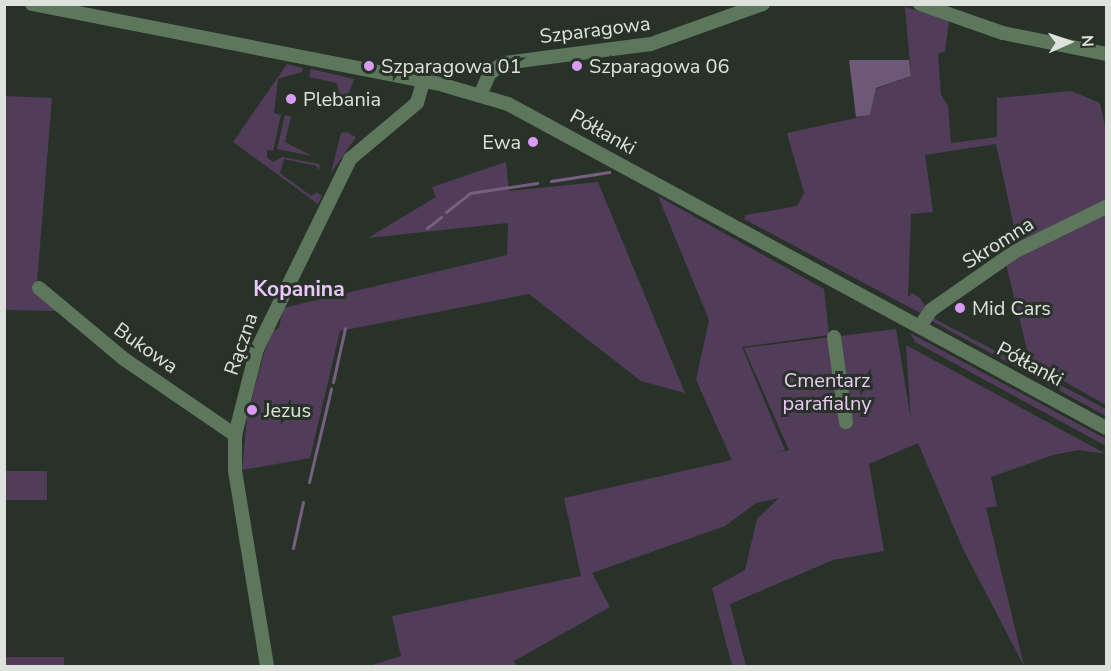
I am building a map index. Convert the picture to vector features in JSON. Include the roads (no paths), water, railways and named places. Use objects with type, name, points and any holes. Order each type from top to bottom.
[{"type":"street","name":"Półłanki","points":[[32,4],[480,95],[544,122],[1107,428]]},
{"type":"street","name":"Szparagowa","points":[[480,95],[490,74],[504,63],[651,44],[763,4]]},
{"type":"street","points":[[920,4],[1003,33],[1107,54]]},
{"type":"street","name":"Rączna","points":[[267,666],[237,487],[236,435],[257,349],[344,168],[361,146],[419,100],[423,82]]},
{"type":"street","name":"Skromna","points":[[920,326],[931,310],[1014,252],[1107,207]]},
{"type":"street","name":"Bukowa","points":[[39,288],[131,365],[236,435]]},
{"type":"street","points":[[834,337],[846,422]]},
{"type":"waterway","points":[[551,181],[609,172]]},
{"type":"waterway","points":[[446,212],[470,193],[537,183]]},
{"type":"waterway","points":[[427,228],[441,217]]},
{"type":"waterway","points":[[333,382],[345,328]]},
{"type":"waterway","points":[[309,482],[331,389]]},
{"type":"waterway","points":[[293,548],[303,502]]},
{"type":"place","name":"Szparagowa 01","points":[[369,66]]},
{"type":"place","name":"Szparagowa 06","points":[[577,66]]},
{"type":"place","name":"Plebania","points":[[291,99]]},
{"type":"place","name":"Ewa","points":[[533,142]]},
{"type":"place","name":"Mid Cars","points":[[960,308]]},
{"type":"place","name":"Jezus","points":[[252,410]]},
{"type":"district","name":"Kopanina","points":[[299,289]]},
{"type":"park label","name":"Cmentarz parafialny","points":[[827,392]]}]
